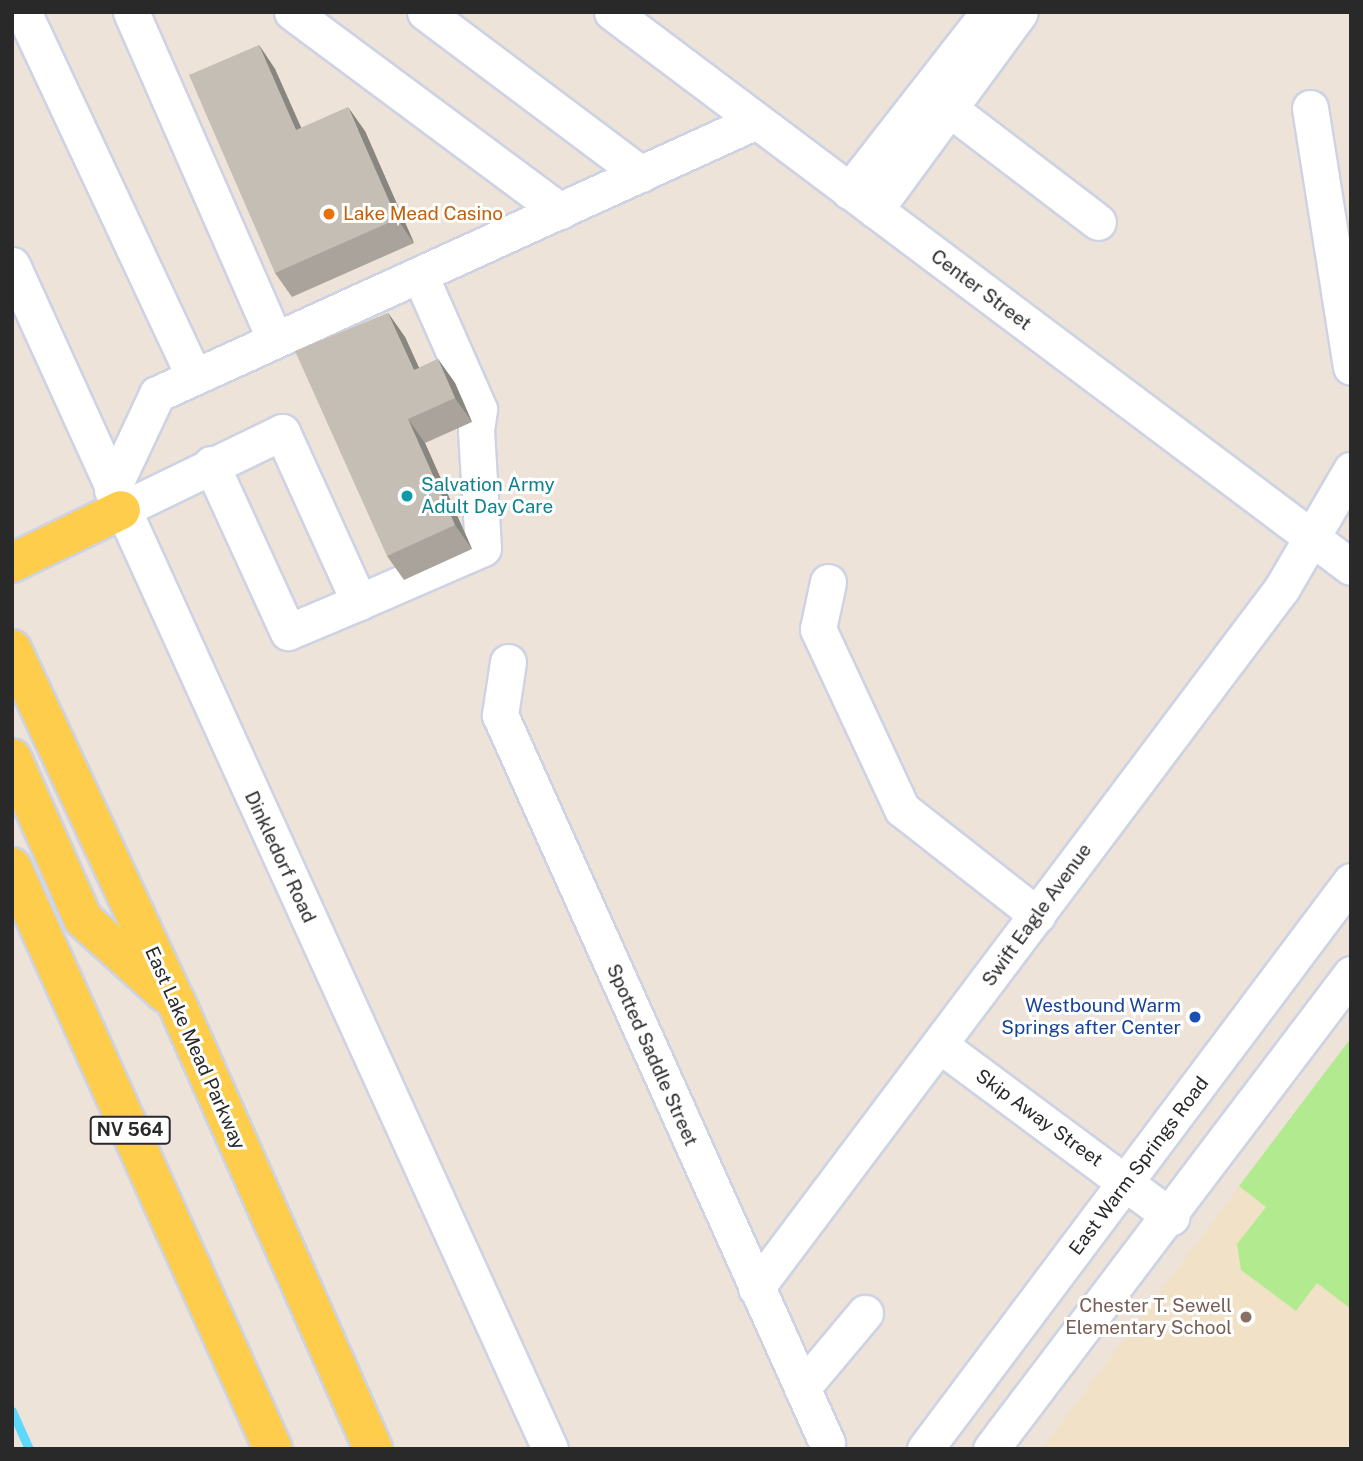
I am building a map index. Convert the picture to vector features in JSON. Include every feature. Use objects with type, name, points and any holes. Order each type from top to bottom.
[{"type":"main road","points":[[12,563],[117,500]]},
{"type":"main road","name":"East Lake Mead Parkway","points":[[12,649],[177,1004],[373,1449]]},
{"type":"main road","points":[[12,758],[83,919],[177,1004]]},
{"type":"main road","name":"NV 564","points":[[12,867],[274,1449]]},
{"type":"street","points":[[131,12],[275,340]]},
{"type":"street","points":[[292,12],[560,211]]},
{"type":"street","points":[[425,12],[641,174]]},
{"type":"street","name":"Center Street","points":[[612,12],[1351,567]]},
{"type":"street","points":[[862,201],[938,100],[1008,14]]},
{"type":"street","points":[[30,19],[194,377]]},
{"type":"street","points":[[938,100],[1098,222]]},
{"type":"street","points":[[1310,108],[1351,367]]},
{"type":"street","points":[[117,500],[157,394],[755,121]]},
{"type":"street","name":"Dinkledorf Road","points":[[12,265],[550,1449]]},
{"type":"street","points":[[211,464],[288,632],[483,548],[476,430],[479,410],[420,275]]},
{"type":"street","points":[[117,500],[211,464],[282,432],[359,602]]},
{"type":"street","name":"Swift Eagle Avenue","points":[[756,1288],[941,1046],[1282,588],[1351,470]]},
{"type":"street","points":[[828,582],[818,629],[902,809],[1037,915]]},
{"type":"street","name":"Spotted Saddle Street","points":[[508,662],[500,715],[827,1443]]},
{"type":"street","name":"East Warm Springs Road","points":[[925,1449],[1351,881]]},
{"type":"street","points":[[991,1449],[1171,1217],[1351,974]]},
{"type":"street","name":"Skip Away Street","points":[[941,1046],[1171,1217]]},
{"type":"street","points":[[802,1388],[865,1312]]},
{"type":"shaded area","name":"Chester T. Sewell Elementary School","points":[[1351,1038],[1351,1449],[1042,1449]]},
{"type":"green space","points":[[1351,1038],[1351,1309],[1317,1283],[1296,1311],[1241,1270],[1237,1244],[1266,1207],[1239,1186]]},
{"type":"building","points":[[259,45],[296,130],[348,107],[397,219],[275,273],[189,75]]},
{"type":"building","name":"Salvation Army Adult Day Care","points":[[388,313],[414,370],[438,359],[455,398],[408,419],[455,525],[387,556],[295,351]]},
{"type":"waterway","points":[[12,1411],[29,1449]]},
{"type":"place","name":"Lake Mead Casino","points":[[329,214]]},
{"type":"place","name":"Salvation Army Adult Day Care","points":[[407,496]]},
{"type":"place","name":"Westbound Warm Springs after Center","points":[[1195,1017]]},
{"type":"place","name":"Chester T. Sewell Elementary School","points":[[1246,1317]]}]
